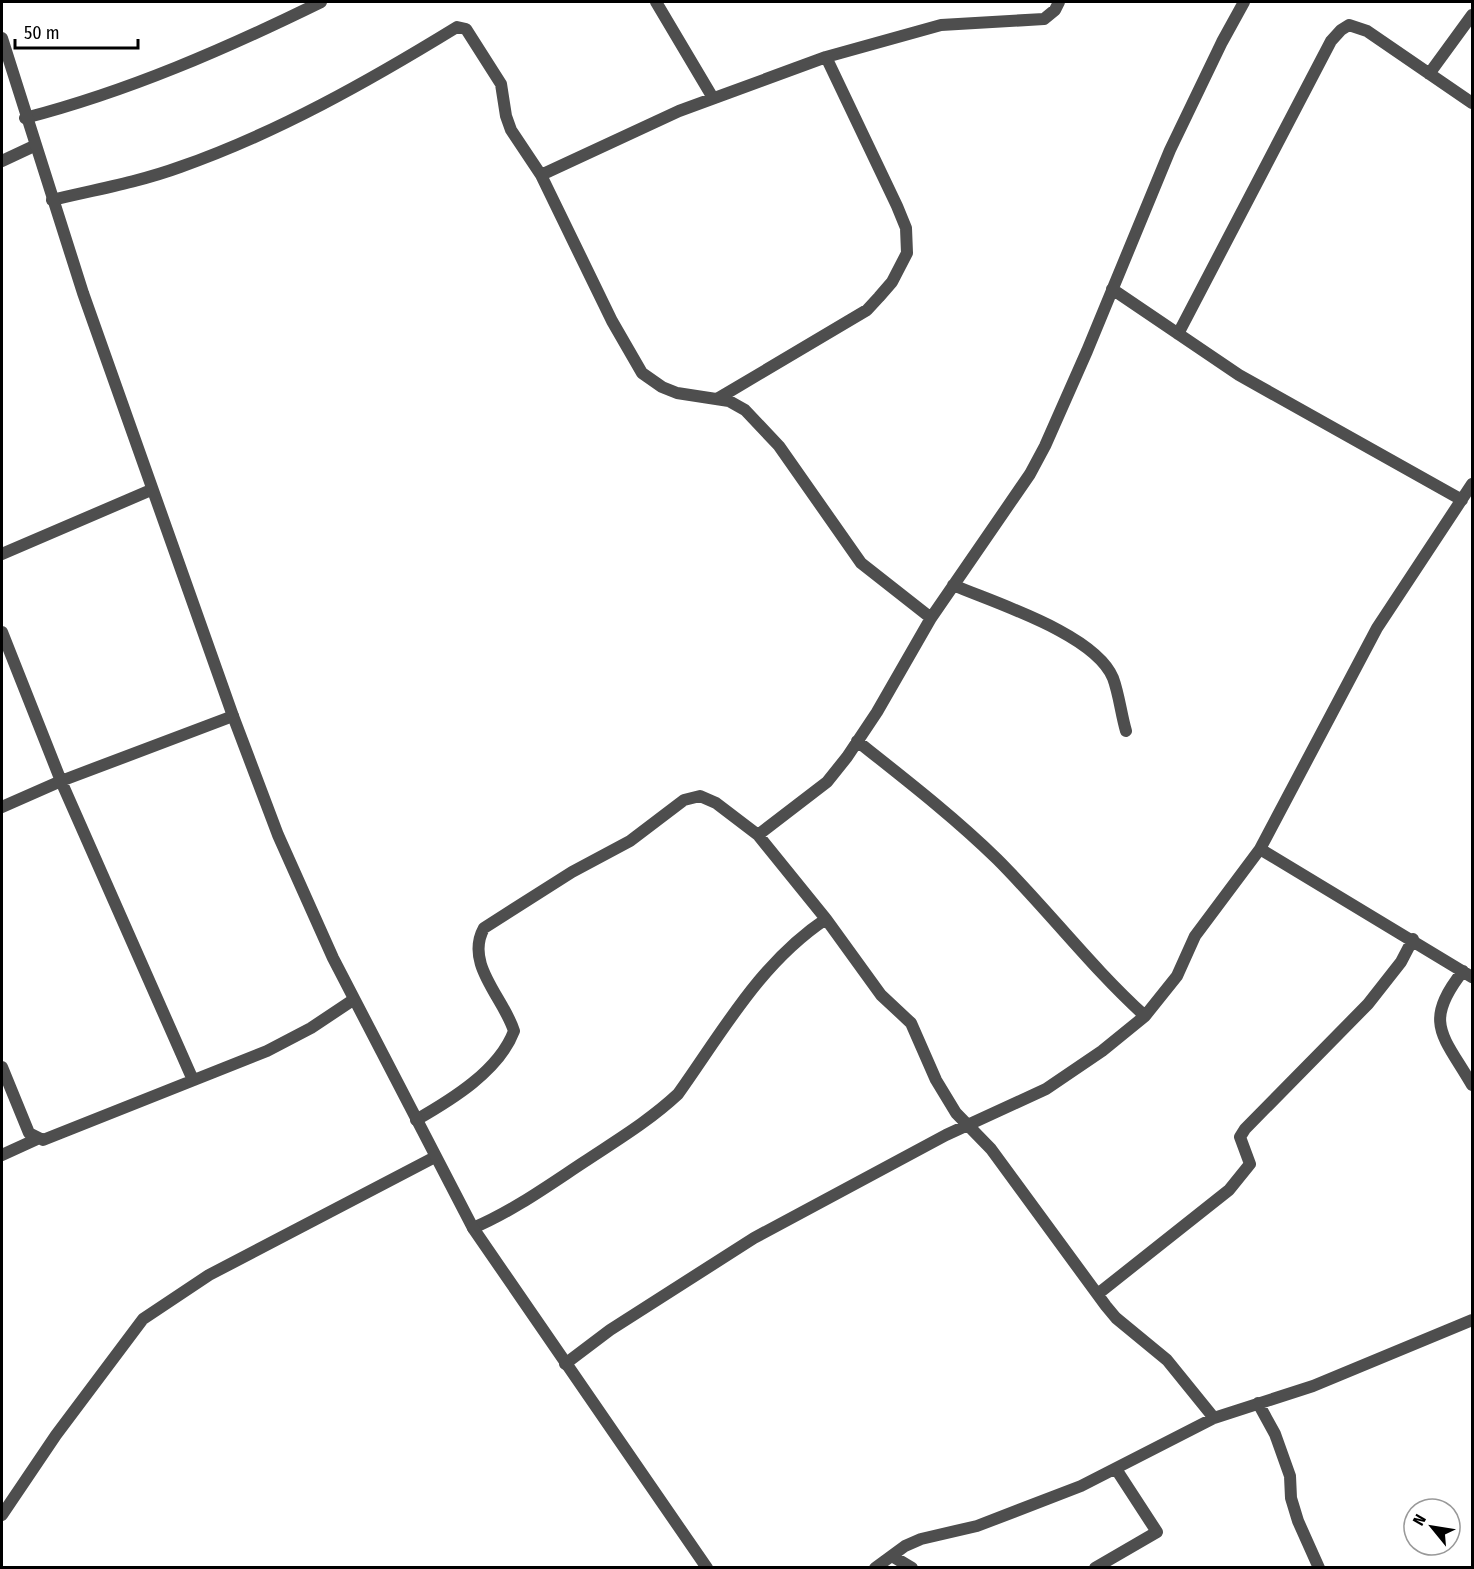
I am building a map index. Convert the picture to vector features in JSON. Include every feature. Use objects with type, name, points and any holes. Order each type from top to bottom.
[{"type":"street","points":[[25,118],[120,90],[196,61],[321,2]]},
{"type":"street","points":[[656,2],[714,98]]},
{"type":"street","points":[[541,175],[679,111],[826,57],[941,25],[1044,19],[1055,10],[1059,2]]},
{"type":"street","points":[[758,835],[827,782],[857,741],[952,585],[995,528],[1046,446],[1170,150],[1244,2]]},
{"type":"street","points":[[1429,74],[1473,15]]},
{"type":"street","points":[[1178,334],[1331,42],[1341,30],[1349,26],[1367,31],[1473,103]]},
{"type":"street","points":[[52,200],[178,168],[249,139],[366,81],[457,27],[470,32],[501,84],[506,116],[512,130],[541,175],[612,321],[642,373],[662,387],[677,393],[717,399],[737,405],[770,434],[861,563],[931,618]]},
{"type":"street","points":[[2,38],[5,58],[52,200],[151,490],[232,716],[278,835],[353,1000],[473,1228],[707,1568]]},
{"type":"street","points":[[717,399],[867,310],[892,282],[907,253],[906,228],[897,206],[826,57]]},
{"type":"street","points":[[2,161],[34,146]]},
{"type":"street","points":[[1112,289],[1239,375],[1462,500]]},
{"type":"street","points":[[565,1364],[618,1325],[754,1238],[968,1124],[1046,1089],[1102,1051],[1145,1016],[1177,976],[1195,936],[1260,849],[1377,628],[1473,484]]},
{"type":"street","points":[[2,554],[151,490]]},
{"type":"street","points":[[952,585],[1059,631],[1082,643],[1094,653],[1113,678],[1126,731]]},
{"type":"street","points":[[2,632],[61,781],[193,1080]]},
{"type":"street","points":[[2,807],[61,781],[232,716]]},
{"type":"street","points":[[857,741],[985,848],[1067,934],[1109,983],[1145,1016]]},
{"type":"street","points":[[416,1120],[446,1103],[483,1073],[511,1041],[514,1031],[486,977],[477,951],[478,940],[484,928],[564,877],[630,841],[684,800],[700,796],[717,803],[758,835],[826,919],[881,995],[911,1023],[936,1080],[956,1113],[1009,1172],[1044,1224],[1116,1318],[1167,1360],[1215,1418]]},
{"type":"street","points":[[1260,849],[1468,974],[1446,993],[1439,1012],[1444,1037],[1473,1085]]},
{"type":"street","points":[[473,1228],[550,1185],[635,1130],[678,1094],[749,991],[782,954],[826,919]]},
{"type":"street","points":[[1099,1293],[1229,1190],[1243,1176],[1250,1164],[1240,1137],[1245,1129],[1361,1012],[1401,962],[1413,939]]},
{"type":"street","points":[[2,1067],[29,1133],[43,1140],[290,1040],[353,1000]]},
{"type":"street","points":[[2,1155],[37,1139]]},
{"type":"street","points":[[2,1515],[56,1435],[143,1319],[209,1275],[435,1157]]},
{"type":"street","points":[[875,1568],[921,1539],[977,1526],[1080,1486],[1215,1418],[1313,1386],[1473,1320]]},
{"type":"street","points":[[1258,1403],[1279,1445],[1290,1476],[1291,1498],[1298,1521],[1319,1568]]},
{"type":"street","points":[[1095,1568],[1157,1532],[1116,1469]]},
{"type":"street","points":[[892,1556],[912,1568]]}]
